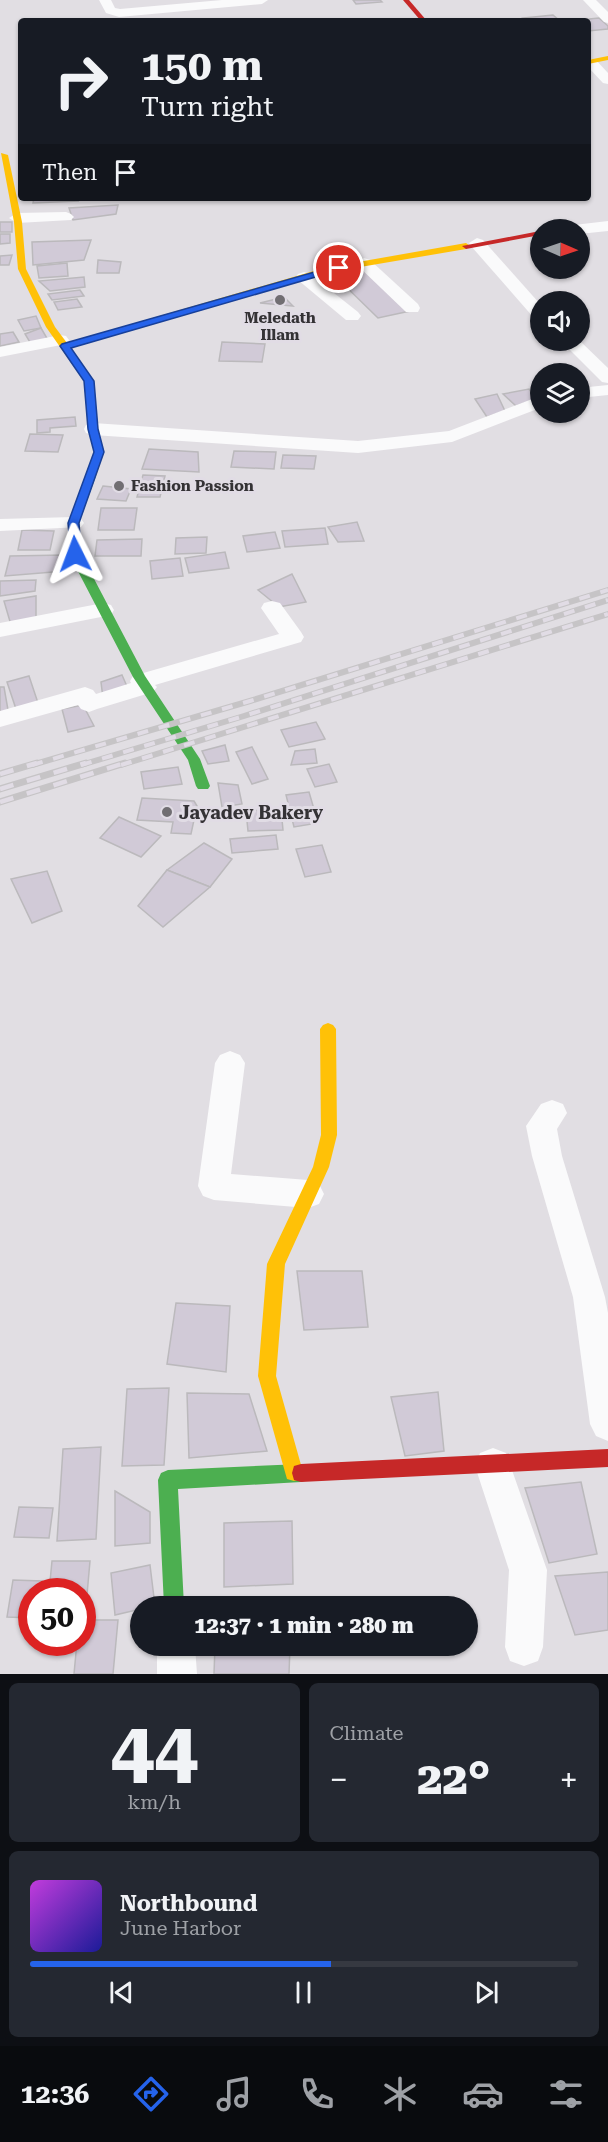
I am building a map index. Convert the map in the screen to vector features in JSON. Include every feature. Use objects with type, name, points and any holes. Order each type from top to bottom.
[{"type":"street","points":[[105,0],[113,11],[139,16],[262,0]]},
{"type":"street","points":[[406,0],[421,18]]},
{"type":"street","points":[[589,0],[608,19]]},
{"type":"street","points":[[591,62],[608,58]]},
{"type":"street","points":[[591,64],[608,80]]},
{"type":"street","points":[[18,153],[2,156],[17,218],[22,269],[51,327],[89,381],[93,429],[99,452],[74,523],[75,554],[143,684],[194,759],[203,786]]},
{"type":"street","points":[[17,218],[66,217]]},
{"type":"street","points":[[590,228],[608,226]]},
{"type":"street","points":[[0,352],[63,343],[304,277],[364,263],[530,235]]},
{"type":"street","points":[[477,243],[530,303]]},
{"type":"street","points":[[364,263],[412,308]]},
{"type":"street","points":[[304,277],[352,316]]},
{"type":"street","points":[[580,351],[608,378]]},
{"type":"street","points":[[590,392],[608,390]]},
{"type":"street","points":[[93,429],[358,447],[452,436],[530,406]]},
{"type":"street","points":[[0,525],[74,523]]},
{"type":"street","points":[[1,719],[85,695],[89,704],[143,684],[294,637],[272,608]]},
{"type":"street","points":[[0,630],[103,610]]},
{"type":"street","points":[[294,1472],[267,1376],[276,1264],[321,1167],[329,1136],[328,1029]]},
{"type":"street","points":[[230,1063],[214,1186],[308,1194]]},
{"type":"street","points":[[552,1113],[542,1126],[547,1156],[589,1297],[608,1424]]},
{"type":"street","points":[[174,1596],[168,1480],[294,1472],[494,1466],[608,1458]]},
{"type":"street","points":[[494,1466],[528,1570],[524,1647]]},
{"type":"street","points":[[176,1656],[177,1674]]},
{"type":"building","points":[[353,0],[380,0],[382,2],[356,4]]},
{"type":"building","points":[[553,15],[556,18],[523,18]]},
{"type":"building","points":[[599,18],[608,26],[608,29],[591,31],[591,19]]},
{"type":"building","points":[[33,201],[78,201],[33,203]]},
{"type":"building","points":[[118,205],[116,214],[73,220],[69,208]]},
{"type":"building","points":[[0,222],[12,222],[12,232],[0,232]]},
{"type":"building","points":[[0,234],[10,234],[10,243],[0,244]]},
{"type":"building","points":[[91,240],[84,260],[33,265],[32,242]]},
{"type":"building","points":[[12,255],[9,265],[0,265],[0,256]]},
{"type":"building","points":[[98,260],[121,262],[119,273],[97,273]]},
{"type":"building","points":[[67,263],[68,276],[39,278],[37,266]]},
{"type":"building","points":[[367,270],[410,311],[378,318],[336,277]]},
{"type":"building","points":[[84,277],[85,287],[50,291],[39,281]]},
{"type":"building","points":[[80,290],[84,296],[52,300],[48,294]]},
{"type":"building","name":"Meledath Illam","points":[[284,297],[293,306],[260,303]]},
{"type":"building","points":[[77,299],[82,307],[58,310],[54,302]]},
{"type":"building","points":[[36,316],[41,328],[24,331],[18,320]]},
{"type":"building","points":[[41,328],[48,340],[31,344],[25,334]]},
{"type":"building","points":[[13,332],[19,342],[0,346],[0,334]]},
{"type":"building","points":[[222,342],[265,344],[262,362],[219,361]]},
{"type":"building","points":[[529,389],[530,401],[516,406],[503,394]]},
{"type":"building","points":[[497,394],[505,411],[487,417],[475,399]]},
{"type":"building","points":[[75,417],[76,426],[50,428],[50,432],[37,433],[37,420]]},
{"type":"building","points":[[30,434],[63,435],[58,452],[25,451]]},
{"type":"building","points":[[149,449],[198,452],[199,472],[142,469]]},
{"type":"building","points":[[234,451],[276,452],[274,469],[231,467]]},
{"type":"building","points":[[283,455],[316,456],[314,469],[281,468]]},
{"type":"building","points":[[143,475],[165,476],[160,497],[137,497]]},
{"type":"building","points":[[103,486],[131,489],[126,501],[97,499]]},
{"type":"building","points":[[101,508],[137,508],[134,530],[98,530]]},
{"type":"building","points":[[357,522],[364,541],[338,542],[328,527]]},
{"type":"building","points":[[325,528],[328,544],[285,547],[282,531]]},
{"type":"building","points":[[22,530],[54,531],[50,550],[18,550]]},
{"type":"building","points":[[275,532],[280,548],[247,552],[243,536]]},
{"type":"building","points":[[207,537],[206,553],[175,554],[176,538]]},
{"type":"building","points":[[142,539],[141,556],[95,556],[97,540]]},
{"type":"building","points":[[225,552],[229,568],[189,573],[185,558]]},
{"type":"building","points":[[64,555],[65,571],[5,576],[10,556]]},
{"type":"building","points":[[180,558],[183,576],[152,579],[150,561]]},
{"type":"building","points":[[292,574],[306,602],[279,607],[258,590]]},
{"type":"building","points":[[36,580],[35,591],[0,596],[0,581]]},
{"type":"building","points":[[36,596],[36,620],[11,625],[4,601]]},
{"type":"building","points":[[122,675],[129,691],[103,698],[101,682]]},
{"type":"building","points":[[29,676],[38,703],[16,709],[7,682]]},
{"type":"building","points":[[0,687],[4,687],[8,710],[0,715]]},
{"type":"building","points":[[83,705],[94,726],[68,732],[62,709]]},
{"type":"building","points":[[316,722],[325,739],[289,747],[281,730]]},
{"type":"building","points":[[225,745],[229,761],[208,764],[202,751]]},
{"type":"building","points":[[252,747],[268,779],[252,784],[236,752]]},
{"type":"building","points":[[315,749],[317,763],[291,765],[295,751]]},
{"type":"building","points":[[329,764],[337,782],[315,787],[307,769]]},
{"type":"building","points":[[178,767],[182,784],[144,789],[141,772]]},
{"type":"building","points":[[218,783],[238,785],[242,804],[222,807]]},
{"type":"building","points":[[309,792],[318,823],[294,827],[286,795]]},
{"type":"building","points":[[142,798],[194,801],[197,806],[191,834],[171,833],[173,822],[137,820]]},
{"type":"building","points":[[281,809],[283,830],[248,831],[246,811]]},
{"type":"building","points":[[119,817],[161,836],[141,857],[100,838]]},
{"type":"building","points":[[276,835],[278,849],[232,853],[230,839]]},
{"type":"building","points":[[204,843],[232,859],[210,887],[167,870]]},
{"type":"building","points":[[322,845],[331,872],[305,877],[296,849]]},
{"type":"building","points":[[167,870],[210,887],[163,927],[138,906]]},
{"type":"building","points":[[47,871],[62,911],[32,923],[11,879]]},
{"type":"building","points":[[297,1271],[362,1271],[368,1327],[304,1330]]},
{"type":"building","points":[[176,1303],[230,1306],[226,1372],[167,1364]]},
{"type":"building","points":[[169,1388],[164,1465],[122,1466],[127,1389]]},
{"type":"building","points":[[438,1392],[444,1451],[405,1456],[391,1397]]},
{"type":"building","points":[[187,1393],[249,1394],[267,1451],[189,1458]]},
{"type":"building","points":[[101,1447],[96,1539],[57,1541],[63,1449]]},
{"type":"building","points":[[581,1482],[597,1554],[549,1563],[525,1488]]},
{"type":"building","points":[[115,1491],[150,1512],[150,1543],[115,1546]]},
{"type":"building","points":[[19,1507],[53,1508],[49,1538],[14,1537]]},
{"type":"building","points":[[292,1521],[293,1584],[224,1587],[224,1523]]},
{"type":"building","points":[[52,1561],[90,1561],[88,1578],[50,1578]]},
{"type":"building","points":[[150,1565],[154,1596],[130,1596],[130,1612],[115,1615],[111,1573]]},
{"type":"building","points":[[608,1572],[608,1630],[575,1635],[555,1576]]},
{"type":"building","points":[[13,1580],[18,1580],[18,1617],[7,1617]]},
{"type":"building","points":[[96,1620],[118,1620],[113,1674],[74,1674],[76,1656],[96,1656]]},
{"type":"building","points":[[215,1656],[290,1656],[289,1674],[214,1674]]},
{"type":"railway","points":[[32,765],[250,701],[608,590]]},
{"type":"railway","points":[[81,765],[244,716],[608,600]]},
{"type":"railway","points":[[121,765],[608,614]]},
{"type":"railway","points":[[0,774],[37,763]]},
{"type":"railway","points":[[0,789],[86,763]]},
{"type":"railway","points":[[0,802],[125,763]]},
{"type":"traffic: fast","points":[[91,476],[74,523],[75,554],[139,677],[194,759],[203,786]]},
{"type":"traffic: fast","points":[[174,1596],[168,1480],[301,1473]]},
{"type":"traffic: slow","points":[[591,61],[608,58]]},
{"type":"traffic: slow","points":[[4,155],[18,222],[22,269],[51,327],[89,381],[93,429],[99,452],[91,476]]},
{"type":"traffic: slow","points":[[65,346],[324,271],[466,246]]},
{"type":"traffic: slow","points":[[294,1472],[267,1376],[276,1264],[321,1167],[329,1135],[328,1029]]},
{"type":"traffic: jam","points":[[406,0],[421,18]]},
{"type":"traffic: jam","points":[[466,246],[530,235]]},
{"type":"traffic: jam","points":[[301,1473],[608,1458]]},
{"type":"place","name":"Meledath Illam","points":[[280,300]]},
{"type":"place","name":"Fashion Passion","points":[[119,486]]},
{"type":"place","name":"Jayadev Bakery","points":[[167,812]]},
{"type":"route","points":[[75,554],[74,523],[99,452],[93,429],[89,381],[65,346],[339,268]]}]
